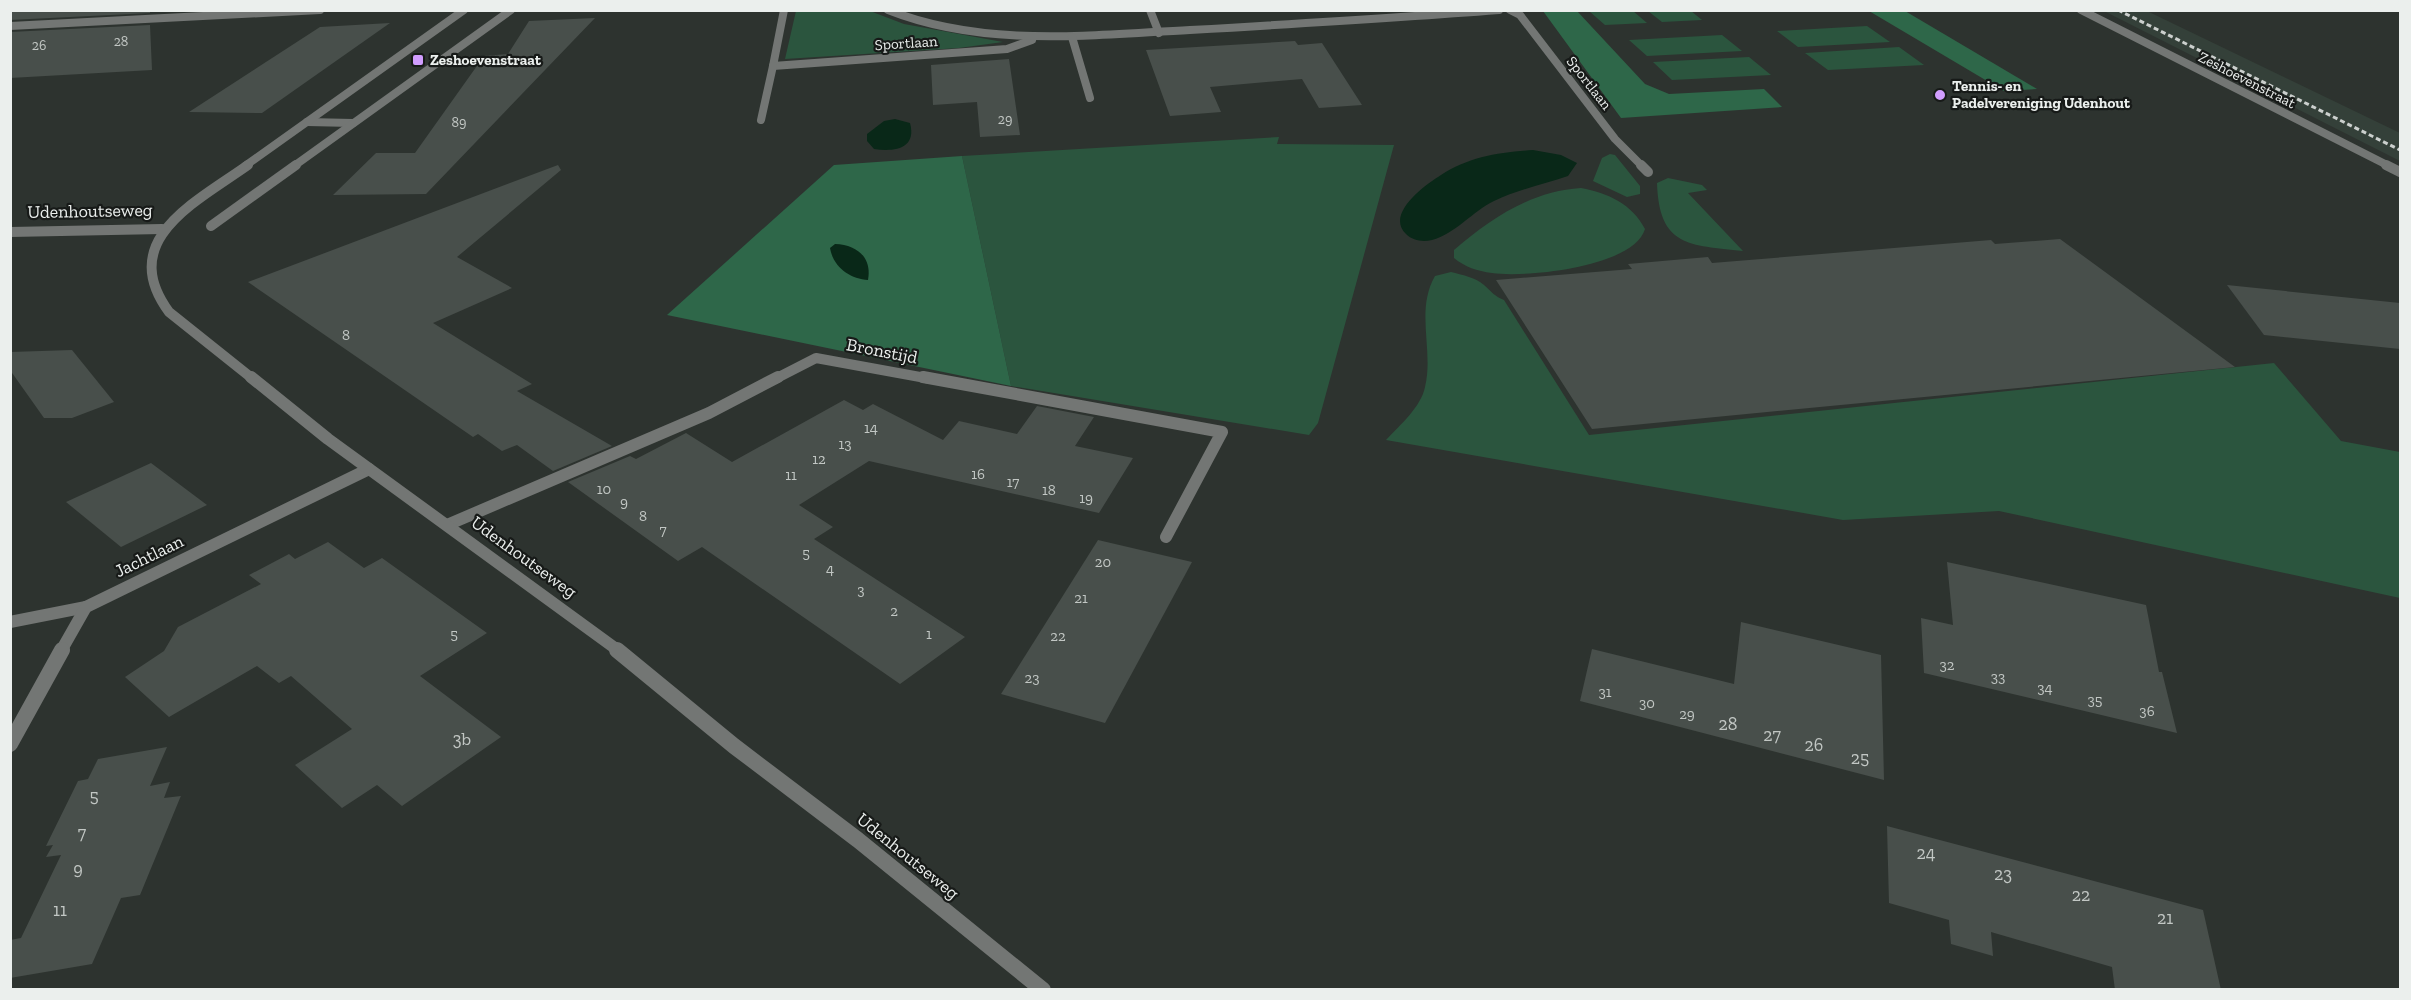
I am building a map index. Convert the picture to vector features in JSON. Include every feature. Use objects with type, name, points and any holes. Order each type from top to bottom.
[{"type":"street","points":[[151,19],[159,10]]},
{"type":"street","points":[[10,26],[320,10]]},
{"type":"street","points":[[162,230],[179,214],[464,10]]},
{"type":"street","points":[[211,226],[511,10]]},
{"type":"street","points":[[761,120],[784,10]]},
{"type":"street","name":"Sportlaan","points":[[888,10],[955,29],[999,36],[1039,37],[1159,33],[1499,10]]},
{"type":"street","points":[[1150,10],[1159,33]]},
{"type":"street","name":"Sportlaan","points":[[1510,10],[1520,15],[1615,139],[1648,172]]},
{"type":"street","name":"Zeshoevenstraat","points":[[2081,10],[2400,172]]},
{"type":"street","name":"Sportlaan","points":[[773,66],[1007,49],[1039,37]]},
{"type":"street","points":[[1072,37],[1090,98]]},
{"type":"street","points":[[307,122],[353,123]]},
{"type":"street","name":"Udenhoutseweg","points":[[10,232],[162,230],[154,248],[149,279],[161,303],[318,431],[624,655],[734,746],[858,840],[1043,990]]},
{"type":"street","name":"Bronstijd","points":[[447,525],[709,413],[816,358],[1222,432],[1166,537]]},
{"type":"street","name":"Jachtlaan","points":[[10,622],[86,607],[369,468]]},
{"type":"street","points":[[10,744],[86,607]]},
{"type":"shaded area","points":[[796,11],[870,11],[904,24],[1003,42],[959,48],[785,59]]},
{"type":"shaded area","points":[[1543,11],[1577,11],[1645,84],[1669,94],[1764,89],[1782,107],[1621,118]]},
{"type":"shaded area","points":[[1589,11],[1633,11],[1647,23],[1605,25]]},
{"type":"shaded area","points":[[1648,11],[1691,11],[1702,20],[1662,22]]},
{"type":"shaded area","points":[[1869,11],[1905,11],[2037,89],[2004,91]]},
{"type":"shaded area","points":[[2104,11],[2147,11],[2400,133],[2400,161]]},
{"type":"shaded area","points":[[1867,26],[1890,42],[1798,47],[1777,31]]},
{"type":"shaded area","points":[[1722,35],[1742,51],[1647,56],[1629,40]]},
{"type":"shaded area","points":[[1899,47],[1924,65],[1828,70],[1805,53]]},
{"type":"shaded area","points":[[1749,57],[1771,75],[1672,80],[1653,62]]},
{"type":"shaded area","points":[[895,119],[910,123],[911,132],[907,143],[896,149],[874,149],[867,141],[867,134],[884,121]]},
{"type":"shaded area","points":[[1279,137],[1277,144],[1394,145],[1318,423],[1309,435],[1011,386],[962,156]]},
{"type":"shaded area","points":[[1533,150],[1561,155],[1577,163],[1568,176],[1494,201],[1448,233],[1429,241],[1415,240],[1406,234],[1401,226],[1400,218],[1404,209],[1417,193],[1451,169],[1485,156]]},
{"type":"shaded area","points":[[1610,154],[1615,155],[1640,186],[1640,194],[1627,197],[1593,181],[1602,158]]},
{"type":"shaded area","points":[[962,156],[1011,386],[667,315],[834,165]]},
{"type":"shaded area","points":[[1668,178],[1702,185],[1707,190],[1688,193],[1743,251],[1693,244],[1680,239],[1671,231],[1664,220],[1659,204],[1657,183]]},
{"type":"shaded area","points":[[1581,188],[1601,193],[1626,206],[1640,220],[1645,229],[1637,242],[1621,253],[1601,261],[1529,274],[1481,271],[1454,258],[1454,250],[1512,208],[1545,195]]},
{"type":"shaded area","points":[[835,244],[850,247],[862,254],[868,265],[868,280],[843,271],[832,255],[830,248]]},
{"type":"shaded area","points":[[1451,272],[1477,280],[1504,300],[1589,435],[2274,363],[2341,441],[2400,452],[2400,598],[1999,511],[1843,520],[1386,440],[1409,415],[1423,394],[1428,359],[1425,317],[1429,289],[1435,276]]},
{"type":"building","points":[[10,10],[150,10],[150,13],[10,20]]},
{"type":"building","points":[[595,18],[426,194],[333,195],[376,153],[415,153],[484,56],[508,54],[529,21]]},
{"type":"building","points":[[390,23],[262,113],[189,112],[320,27]]},
{"type":"building","points":[[150,25],[152,70],[10,78],[10,32]]},
{"type":"building","points":[[1295,41],[1298,45],[1322,43],[1362,105],[1319,108],[1302,79],[1210,87],[1221,112],[1170,116],[1146,50]]},
{"type":"building","points":[[1009,59],[1020,135],[980,137],[977,102],[933,105],[931,65]]},
{"type":"building","points":[[558,165],[561,170],[457,257],[512,288],[433,323],[532,384],[517,391],[612,446],[553,471],[517,445],[502,451],[478,434],[473,437],[248,282]]},
{"type":"building","points":[[2060,239],[2235,367],[1592,429],[1496,280],[1632,269],[1628,264],[1708,257],[1712,263],[1991,240],[1995,244]]},
{"type":"building","points":[[2227,285],[2400,303],[2400,349],[2264,335]]},
{"type":"building","points":[[72,350],[114,402],[72,418],[44,418],[10,370],[10,352]]},
{"type":"building","points":[[844,400],[863,410],[873,404],[943,440],[959,421],[1017,434],[1037,406],[1094,417],[1075,446],[1133,458],[1099,513],[869,461],[799,505],[833,527],[814,539],[965,637],[900,684],[702,547],[678,561],[568,482],[630,456],[636,459],[686,433],[732,462]]},
{"type":"building","points":[[151,463],[207,505],[121,547],[66,502]]},
{"type":"building","points":[[1098,540],[1192,562],[1105,723],[1001,694]]},
{"type":"building","points":[[328,542],[364,568],[382,558],[487,633],[420,676],[501,737],[402,806],[377,785],[342,808],[295,765],[352,729],[291,676],[279,683],[257,666],[169,717],[125,677],[164,651],[178,627],[261,584],[249,575],[289,554],[295,559]]},
{"type":"building","points":[[1947,562],[2146,605],[2159,672],[2162,672],[2177,733],[1924,673],[1921,618],[1953,625]]},
{"type":"building","points":[[1741,622],[1881,655],[1884,780],[1580,701],[1592,649],[1734,684]]},
{"type":"building","points":[[167,747],[150,786],[170,782],[164,798],[181,796],[140,895],[121,898],[92,964],[10,978],[10,940],[21,938],[61,855],[46,857],[53,845],[46,846],[78,781],[88,779],[98,759]]},
{"type":"building","points":[[1887,826],[2203,910],[2221,990],[2115,990],[2112,967],[1991,932],[1993,956],[1951,944],[1949,920],[1889,903]]},
{"type":"railway","points":[[2118,10],[2400,150]]},
{"type":"place","name":"Zeshoevenstraat","points":[[418,60]]},
{"type":"place","name":"Tennis- en Padelvereniging Udenhout","points":[[1940,95]]}]
